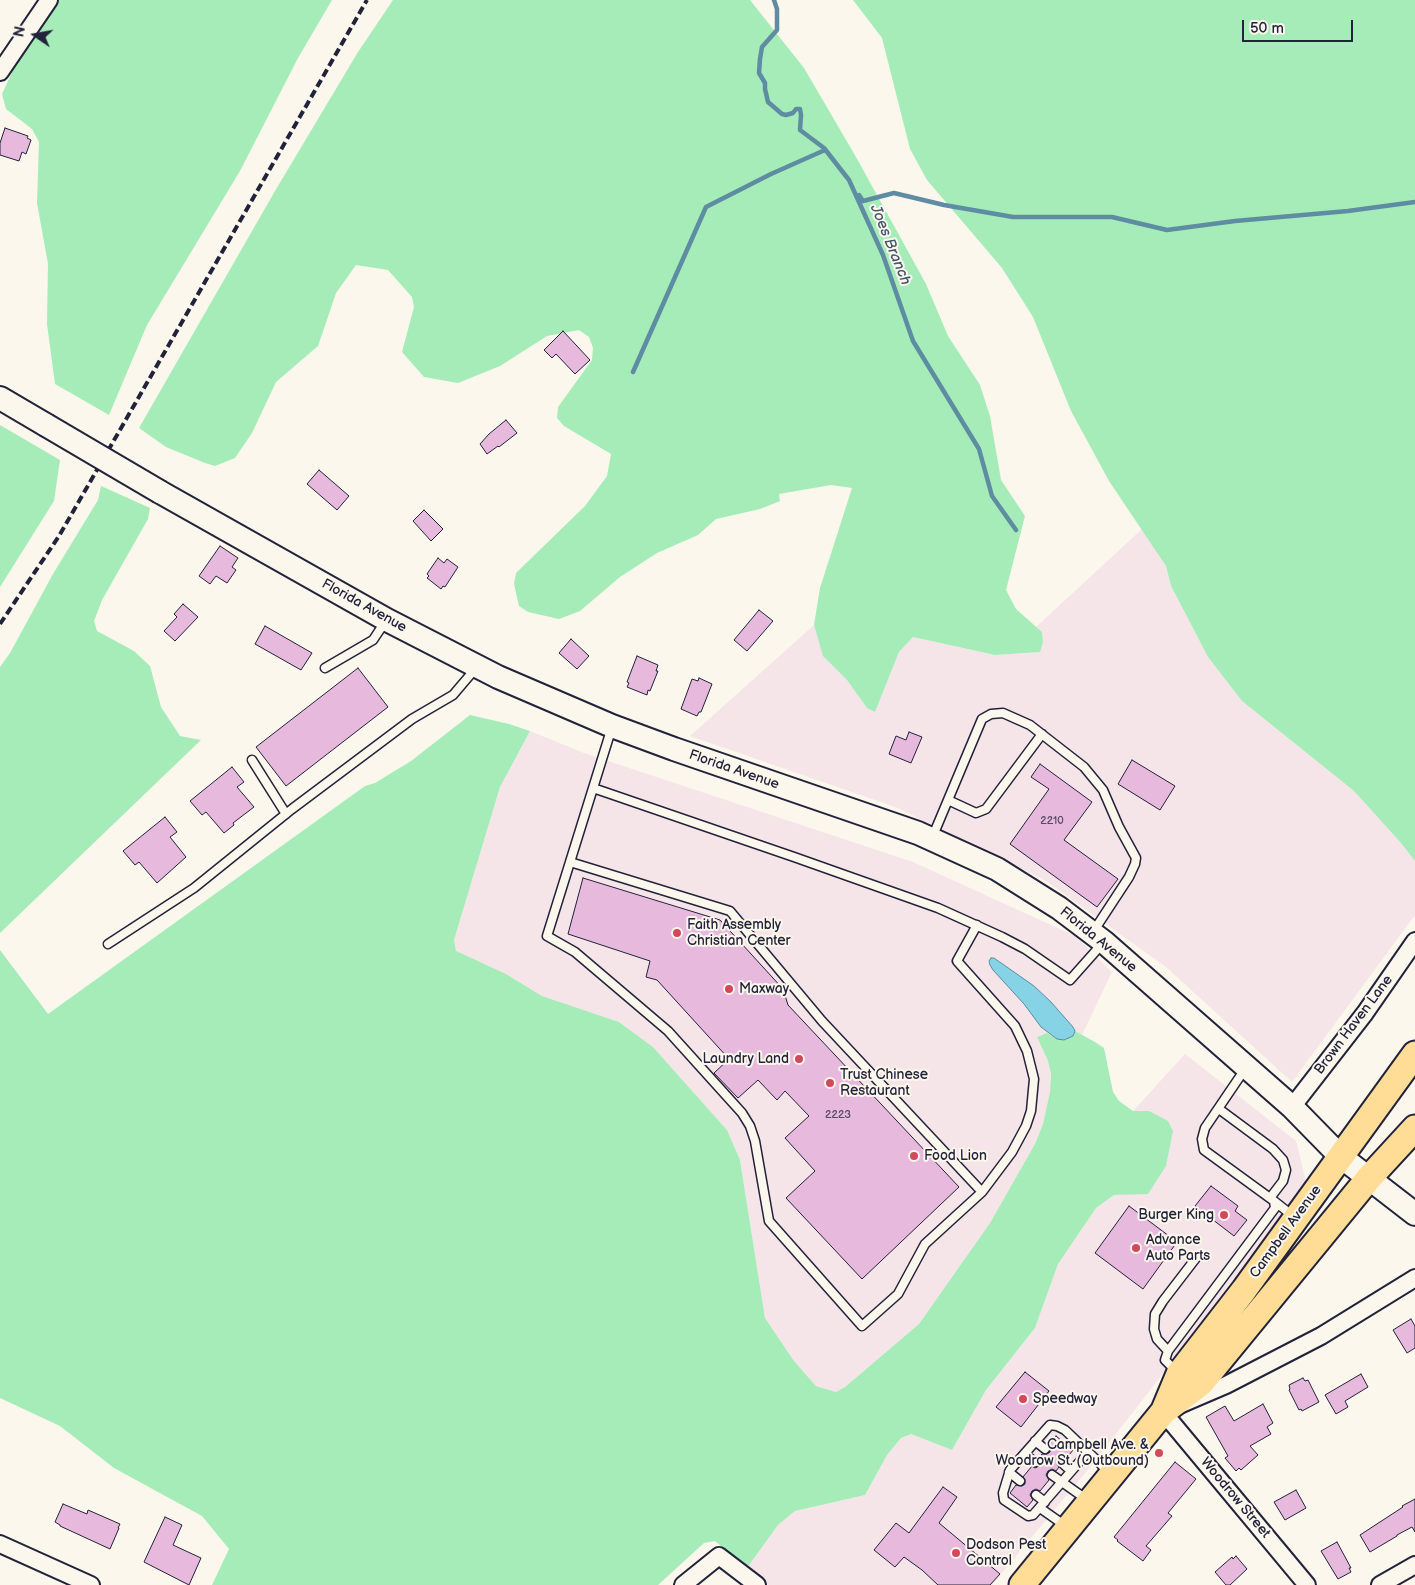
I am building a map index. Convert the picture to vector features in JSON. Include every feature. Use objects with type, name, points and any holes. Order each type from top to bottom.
[{"type":"main road","name":"Florida Avenue","points":[[0,398],[160,492],[387,620],[498,677],[612,726],[918,833],[997,869],[1059,908],[1098,938],[1292,1107],[1340,1156],[1415,1214]]},
{"type":"main road","name":"Campbell Avenue","points":[[1163,1412],[1179,1374],[1239,1286],[1263,1253],[1297,1218],[1415,1054]]},
{"type":"main road","name":"Campbell Avenue","points":[[1022,1585],[1163,1412],[1202,1383],[1369,1178],[1415,1128]]},
{"type":"street","points":[[0,72],[49,0]]},
{"type":"street","name":"Brown Haven Lane","points":[[1292,1107],[1365,1013],[1415,941]]},
{"type":"street","name":"Campbell Avenue","points":[[1163,1412],[1226,1385],[1321,1336],[1415,1278]]},
{"type":"street","name":"Woodrow Street","points":[[1163,1412],[1307,1585]]},
{"type":"street","points":[[0,1544],[91,1585]]},
{"type":"street","points":[[684,1585],[719,1556],[757,1585]]},
{"type":"street","points":[[1380,1585],[1415,1565]]},
{"type":"lane","points":[[326,668],[373,640],[387,620]]},
{"type":"lane","points":[[108,944],[194,888],[286,814],[412,719],[453,694],[477,667]]},
{"type":"lane","points":[[593,788],[938,908],[1024,949],[1070,980],[1098,938],[1129,877],[1136,858],[1102,790],[1084,767],[1030,725],[1003,713],[991,714],[982,719],[932,839]]},
{"type":"lane","points":[[612,726],[547,936],[575,952],[668,1031],[742,1113],[753,1133],[769,1221],[862,1326],[898,1294],[925,1244],[982,1192],[1012,1152],[1026,1126],[1031,1111],[1034,1079],[1027,1051],[1015,1026],[956,961],[977,925]]},
{"type":"lane","points":[[948,800],[976,813],[986,809],[1042,734]]},
{"type":"lane","points":[[252,760],[286,814]]},
{"type":"lane","points":[[570,862],[730,911],[822,1021],[982,1192]]},
{"type":"lane","points":[[1246,1067],[1205,1128],[1202,1139],[1204,1150],[1297,1218]]},
{"type":"lane","points":[[1179,1374],[1165,1360],[1168,1351],[1275,1208],[1272,1200],[1286,1170],[1284,1160],[1273,1149],[1219,1109]]},
{"type":"lane","points":[[1249,1242],[1263,1253]]},
{"type":"lane","points":[[1168,1351],[1157,1339],[1154,1329],[1156,1314],[1196,1258]]},
{"type":"lane","points":[[1224,1275],[1239,1286]]},
{"type":"lane","points":[[1088,1452],[1033,1515],[1028,1516],[1004,1500],[1003,1493],[1009,1472],[1050,1425],[1066,1430],[1112,1474]]},
{"type":"lane","points":[[1035,1442],[1045,1449]]},
{"type":"lane","points":[[1024,1454],[1035,1462]]},
{"type":"lane","points":[[1062,1463],[1071,1471]]},
{"type":"lane","points":[[1009,1472],[1020,1481]]},
{"type":"lane","points":[[1052,1475],[1090,1502]]},
{"type":"lane","points":[[1036,1495],[1042,1505],[1068,1528]]},
{"type":"shaded area","points":[[1142,529],[1166,566],[1171,586],[1208,657],[1242,701],[1354,791],[1415,861],[1415,915],[1292,1082],[1166,967],[1046,881],[898,808],[690,736],[814,625],[824,657],[847,680],[867,708],[875,712],[899,652],[913,637],[995,655],[1039,652],[1043,642],[1042,632],[1036,627]]},
{"type":"shaded area","points":[[530,731],[584,753],[913,862],[1075,936],[1112,972],[1082,1035],[1075,1032],[1073,1036],[1057,1039],[1047,1033],[1037,1037],[1048,1061],[1051,1074],[1050,1092],[1043,1124],[1035,1144],[990,1223],[919,1324],[845,1387],[836,1392],[816,1386],[794,1361],[765,1318],[740,1160],[727,1130],[653,1047],[619,1022],[542,996],[506,974],[456,952],[454,940],[500,787]]},
{"type":"shaded area","points":[[1185,1054],[1296,1141],[1306,1182],[1151,1389],[1091,1466],[992,1585],[769,1585],[747,1568],[778,1525],[795,1511],[865,1495],[887,1455],[901,1438],[911,1434],[952,1450],[986,1390],[1035,1328],[1058,1264],[1096,1208],[1114,1195],[1148,1193],[1166,1166],[1172,1131],[1149,1111],[1133,1111]]},
{"type":"green space","points":[[55,0],[332,0],[298,58],[240,171],[147,325],[109,415],[55,384],[47,324],[48,264],[37,203],[39,142],[32,129],[6,109],[2,94],[21,53]]},
{"type":"green space","points":[[393,0],[750,0],[804,68],[856,157],[926,284],[948,336],[980,385],[990,416],[1001,480],[1025,516],[1006,590],[1016,609],[1042,632],[1043,642],[1040,652],[995,655],[913,637],[899,652],[875,712],[867,708],[847,680],[823,656],[814,625],[820,588],[852,488],[831,485],[779,494],[780,501],[760,509],[716,519],[698,535],[657,553],[620,577],[580,611],[559,619],[528,612],[519,606],[514,584],[516,573],[585,506],[607,476],[611,454],[564,426],[557,418],[558,407],[592,360],[593,348],[589,337],[579,330],[547,336],[500,366],[458,383],[424,377],[402,352],[414,307],[412,297],[388,270],[356,265],[336,293],[318,346],[276,382],[252,433],[235,458],[215,466],[205,463],[166,447],[139,428],[275,191],[358,52]]},
{"type":"green space","points":[[853,0],[1415,0],[1415,861],[1354,791],[1242,701],[1208,657],[1171,586],[1166,566],[1109,481],[1071,411],[1033,317],[1002,268],[927,180],[910,149],[882,38]]},
{"type":"green space","points":[[0,425],[60,460],[54,501],[0,587]]},
{"type":"green space","points":[[101,486],[150,508],[148,519],[102,600],[94,621],[97,631],[134,651],[150,666],[161,707],[180,736],[201,740],[0,933],[0,667],[10,653],[53,574],[98,500]]},
{"type":"green space","points":[[470,715],[530,731],[500,787],[454,940],[456,951],[506,974],[542,996],[619,1022],[653,1047],[727,1130],[740,1160],[765,1318],[794,1361],[816,1386],[836,1392],[845,1387],[919,1324],[990,1223],[1035,1144],[1043,1124],[1050,1092],[1051,1074],[1048,1061],[1037,1037],[1047,1033],[1057,1039],[1073,1036],[1075,1031],[1104,1048],[1113,1092],[1119,1101],[1133,1111],[1149,1111],[1168,1121],[1173,1131],[1166,1166],[1148,1194],[1114,1195],[1096,1208],[1058,1264],[1035,1328],[986,1390],[952,1450],[911,1434],[901,1438],[887,1455],[865,1495],[795,1511],[778,1525],[747,1568],[715,1541],[704,1543],[658,1585],[212,1585],[229,1549],[202,1516],[114,1468],[60,1426],[0,1398],[0,950],[48,1014],[365,786],[375,783],[411,761]]},
{"type":"water","points":[[991,958],[994,958],[1034,986],[1051,1002],[1073,1027],[1075,1031],[1073,1036],[1064,1040],[1057,1039],[1041,1027],[1024,1004],[993,970],[989,961]]},
{"type":"building","points":[[5,128],[28,136],[27,138],[31,140],[26,154],[22,152],[19,161],[0,155],[0,143]]},
{"type":"building","points":[[563,331],[590,360],[575,374],[556,354],[552,358],[544,350]]},
{"type":"building","points":[[506,420],[517,433],[487,454],[480,444]]},
{"type":"building","points":[[319,470],[349,496],[337,510],[307,484]]},
{"type":"building","points":[[424,510],[443,529],[431,541],[413,521]]},
{"type":"building","points":[[220,546],[238,558],[232,567],[236,570],[227,583],[216,576],[210,584],[199,576]]},
{"type":"building","points":[[438,558],[444,563],[447,559],[458,567],[445,587],[443,586],[441,589],[427,578],[429,576],[427,574]]},
{"type":"building","points":[[183,604],[198,617],[175,641],[164,631],[177,617],[174,614]]},
{"type":"building","points":[[759,610],[773,621],[747,651],[734,640]]},
{"type":"building","points":[[265,626],[312,653],[301,670],[255,644]]},
{"type":"building","points":[[571,639],[589,656],[577,669],[559,653]]},
{"type":"building","points":[[637,656],[658,665],[656,671],[658,671],[647,695],[627,687],[629,683],[627,682]]},
{"type":"building","points":[[358,668],[388,707],[286,786],[256,747]]},
{"type":"building","points":[[699,678],[712,684],[701,712],[697,716],[681,709],[692,679],[698,681]]},
{"type":"building","points":[[909,732],[922,737],[911,763],[889,754],[896,736],[906,740]]},
{"type":"building","points":[[1132,760],[1175,786],[1160,810],[1118,784]]},
{"type":"building","points":[[1040,764],[1092,802],[1064,840],[1118,879],[1097,907],[1010,844],[1049,789],[1031,777]]},
{"type":"building","points":[[232,767],[244,782],[237,787],[254,807],[233,823],[234,825],[224,833],[206,812],[202,815],[190,801]]},
{"type":"building","points":[[165,817],[177,832],[170,837],[186,857],[157,883],[139,862],[135,865],[123,851]]},
{"type":"building","points":[[583,878],[720,920],[783,989],[788,1005],[959,1187],[862,1279],[786,1198],[815,1171],[785,1138],[809,1116],[785,1091],[777,1100],[758,1080],[738,1098],[714,1073],[729,1059],[657,980],[646,977],[650,961],[568,934]]},
{"type":"building","name":"Burger King","points":[[1211,1186],[1238,1206],[1235,1211],[1247,1220],[1234,1236],[1195,1206]]},
{"type":"building","name":"Advance Auto Parts","points":[[1129,1206],[1177,1242],[1143,1289],[1095,1253]]},
{"type":"building","points":[[1411,1319],[1415,1326],[1415,1348],[1407,1353],[1393,1330]]},
{"type":"building","name":"Speedway","points":[[1025,1372],[1049,1391],[1021,1427],[996,1407]]},
{"type":"building","points":[[1361,1374],[1368,1387],[1345,1401],[1348,1407],[1336,1414],[1325,1395]]},
{"type":"building","points":[[1303,1378],[1305,1381],[1308,1380],[1319,1402],[1302,1411],[1301,1409],[1299,1410],[1289,1390],[1289,1385]]},
{"type":"building","points":[[1263,1404],[1273,1423],[1267,1427],[1271,1434],[1250,1446],[1258,1455],[1241,1470],[1239,1468],[1236,1471],[1225,1458],[1228,1456],[1206,1417],[1225,1406],[1234,1421]]},
{"type":"building","name":"Speedway","points":[[1056,1436],[1073,1450],[1066,1459],[1061,1458],[1058,1460],[1057,1464],[1059,1467],[1056,1471],[1052,1469],[1048,1471],[1046,1475],[1049,1480],[1040,1491],[1036,1489],[1032,1491],[1030,1495],[1033,1500],[1027,1507],[1010,1493],[1016,1485],[1022,1486],[1025,1484],[1023,1477],[1032,1466],[1035,1468],[1039,1466],[1041,1462],[1039,1458],[1042,1454],[1050,1452],[1049,1445]]},
{"type":"building","points":[[1175,1462],[1196,1479],[1168,1513],[1172,1516],[1146,1546],[1151,1550],[1143,1561],[1114,1537]]},
{"type":"building","points":[[943,1487],[957,1497],[939,1523],[1000,1574],[990,1585],[938,1585],[904,1557],[895,1567],[874,1550],[896,1523],[909,1533]]},
{"type":"building","points":[[1296,1490],[1306,1508],[1285,1520],[1274,1502]]},
{"type":"building","points":[[1415,1499],[1415,1532],[1412,1527],[1370,1552],[1360,1535]]},
{"type":"building","points":[[63,1504],[87,1514],[88,1510],[120,1524],[110,1549],[55,1522]]},
{"type":"building","points":[[165,1517],[182,1525],[173,1545],[201,1558],[189,1585],[144,1562]]},
{"type":"building","points":[[1337,1542],[1351,1568],[1349,1568],[1351,1572],[1338,1579],[1321,1551]]},
{"type":"building","points":[[1236,1556],[1247,1569],[1230,1585],[1226,1585],[1215,1572],[1232,1557],[1233,1559]]},
{"type":"waterway","name":"Joes Branch","points":[[774,0],[777,9],[777,30],[762,47],[759,73],[765,83],[768,102],[782,114],[786,115],[793,113],[796,109],[800,109],[800,130],[824,148],[849,180],[883,255],[913,341],[979,449],[992,496],[1016,530]]},
{"type":"waterway","points":[[633,372],[706,207],[771,174],[825,150]]},
{"type":"waterway","points":[[859,195],[863,201],[894,193],[944,205],[1013,217],[1112,217],[1167,230],[1415,202]]},
{"type":"railway","points":[[0,624],[59,536],[367,0]]},
{"type":"place","name":"Faith Assembly Christian Center","points":[[677,933]]},
{"type":"place","name":"Maxway","points":[[729,989]]},
{"type":"place","name":"Laundry Land","points":[[799,1059]]},
{"type":"place","name":"Trust Chinese Restaurant","points":[[830,1083]]},
{"type":"place","name":"Food Lion","points":[[914,1156]]},
{"type":"place","name":"Burger King","points":[[1224,1215]]},
{"type":"place","name":"Advance Auto Parts","points":[[1136,1248]]},
{"type":"place","name":"Speedway","points":[[1023,1399]]},
{"type":"place","name":"Campbell Ave. & Woodrow St. (Outbound)","points":[[1159,1453]]},
{"type":"place","name":"Dodson Pest Control","points":[[956,1553]]}]
